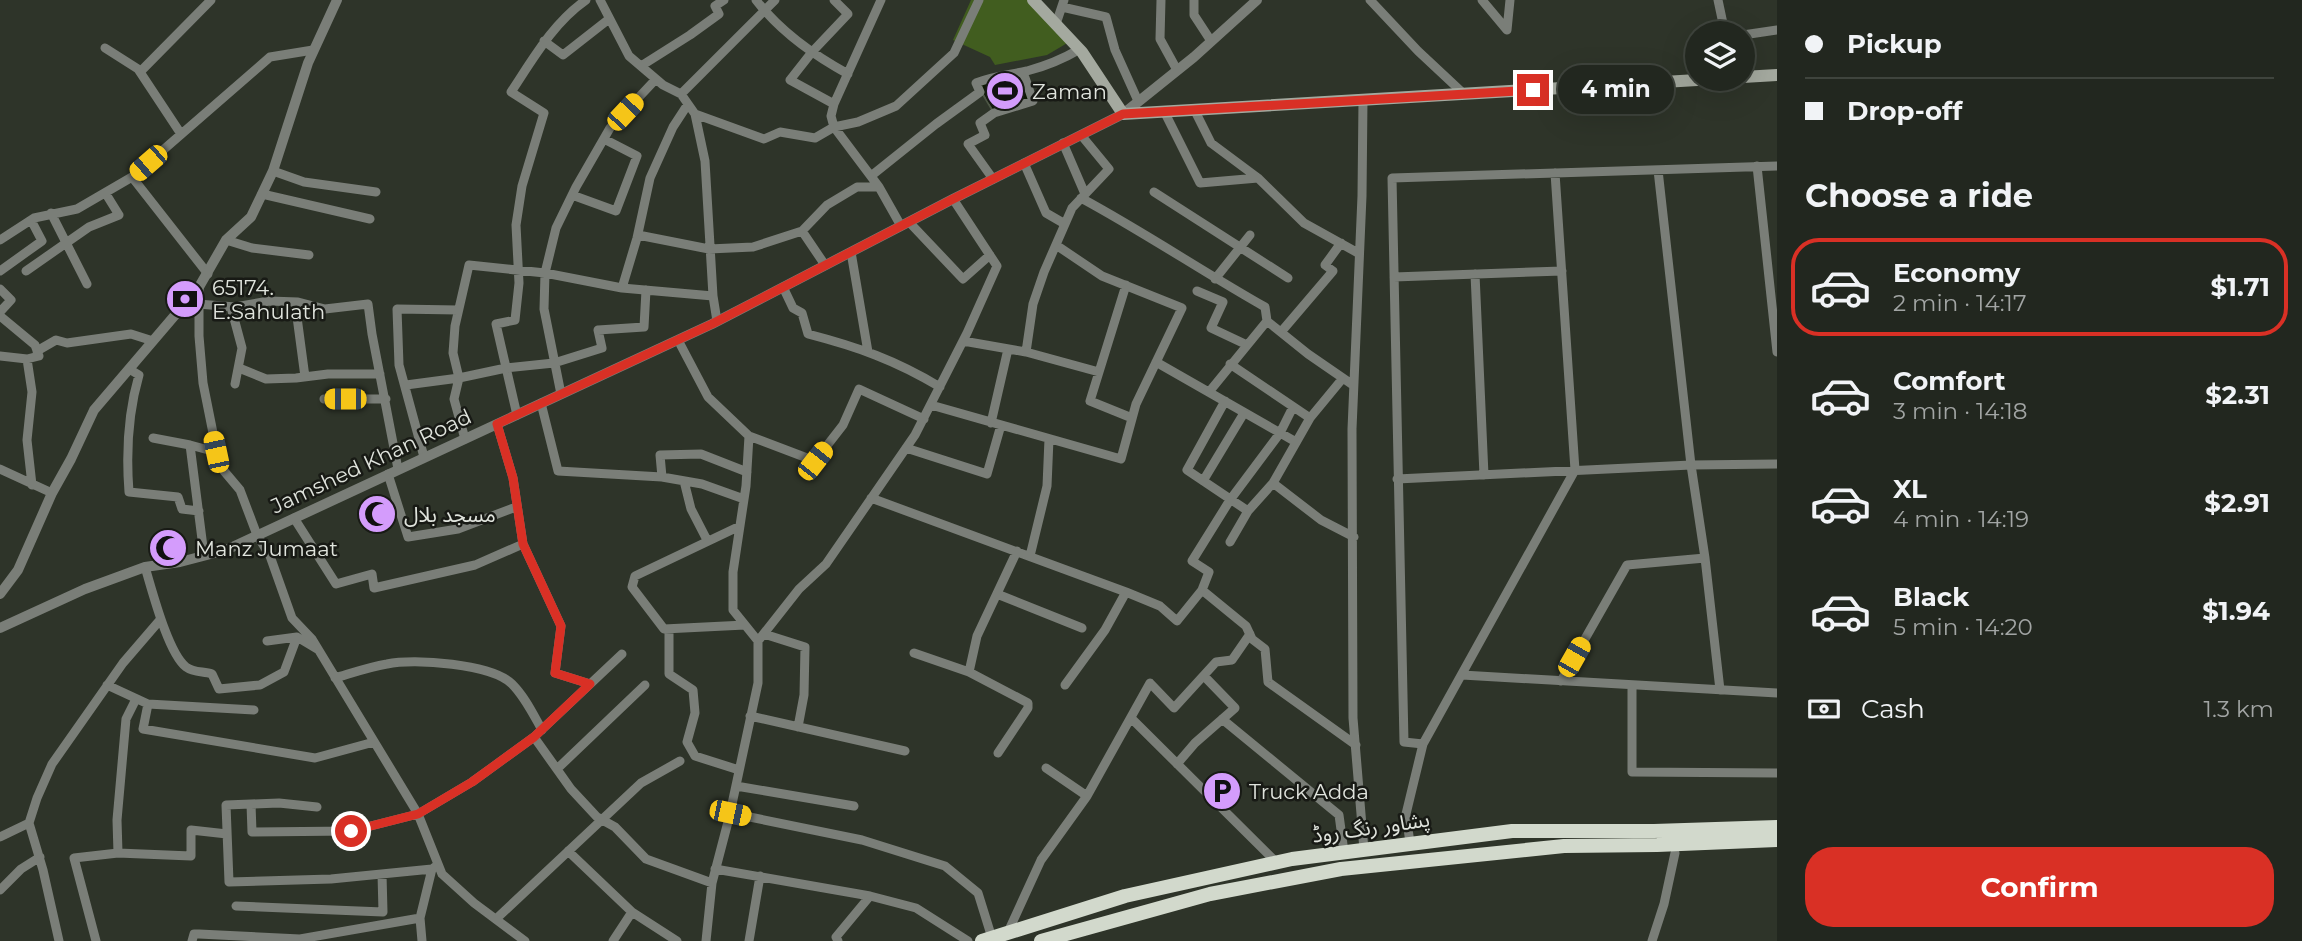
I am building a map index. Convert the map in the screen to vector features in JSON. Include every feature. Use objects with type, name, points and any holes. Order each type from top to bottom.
[{"type":"highway","points":[[1777,818],[1673,824],[1656,838],[1675,853],[1777,850]]},
{"type":"highway","name":"پشاور رنگ روڈ","points":[[1751,835],[1777,827]]},
{"type":"highway","name":"پشاور رنگ روڈ","points":[[987,939],[1125,896],[1276,862],[1512,831],[1656,838]]},
{"type":"highway","name":"پشاور رنگ روڈ","points":[[1041,941],[1210,894],[1341,869],[1656,838],[1751,835],[1777,841]]},
{"type":"main road","points":[[1033,0],[1080,49],[1123,114],[1685,81]]},
{"type":"main road","points":[[1755,76],[1777,75]]},
{"type":"street","points":[[140,72],[211,0]]},
{"type":"street","points":[[0,594],[18,570],[52,493],[94,410],[199,288],[226,240],[251,217],[273,171],[313,50],[337,0]]},
{"type":"street","points":[[517,415],[496,324],[515,320],[518,270],[516,225],[522,186],[544,113],[511,92],[544,41],[571,10],[586,0]]},
{"type":"street","points":[[600,0],[629,56],[656,79],[681,94],[695,114],[705,161],[709,249],[717,321]]},
{"type":"street","points":[[641,66],[719,14],[715,6],[724,0]]},
{"type":"street","points":[[756,0],[812,52],[827,64],[848,74]]},
{"type":"street","points":[[681,94],[775,0]]},
{"type":"street","points":[[834,0],[848,15],[812,52],[790,80],[834,104]]},
{"type":"street","points":[[881,0],[834,104],[831,116],[834,127],[905,224],[963,279],[990,255]]},
{"type":"street","points":[[695,114],[764,139],[780,132],[815,138],[834,127],[858,122],[896,106],[954,52],[979,0]]},
{"type":"street","points":[[1161,0],[1160,39],[1177,70]]},
{"type":"street","points":[[1194,0],[1194,15],[1211,41]]},
{"type":"street","name":"Jamshed Khan Road","points":[[0,628],[85,589],[145,567],[226,550],[717,321],[1123,114],[1257,0]]},
{"type":"street","points":[[1370,0],[1418,51],[1464,94]]},
{"type":"street","points":[[1482,0],[1507,30],[1510,0]]},
{"type":"street","points":[[1718,0],[1723,21]]},
{"type":"street","points":[[1056,24],[1063,4],[1106,17],[1115,50],[1138,101]]},
{"type":"street","points":[[544,41],[563,55],[609,19]]},
{"type":"street","points":[[1755,33],[1777,30]]},
{"type":"street","points":[[105,48],[140,72],[181,134]]},
{"type":"street","points":[[871,176],[979,92],[976,83],[992,76],[1023,72],[1061,60],[1080,49]]},
{"type":"street","points":[[0,240],[31,220],[51,213],[72,211],[132,177],[270,57],[313,50]]},
{"type":"street","points":[[993,179],[968,144],[985,135],[979,123],[994,113],[1033,101],[1023,72]]},
{"type":"street","points":[[561,394],[544,309],[545,273],[556,228],[610,128],[656,79]]},
{"type":"street","points":[[1363,100],[1353,385],[1353,718],[1364,850]]},
{"type":"street","points":[[622,288],[638,235],[650,178],[673,127],[688,104]]},
{"type":"street","points":[[1194,109],[1211,143],[1258,178],[1304,223],[1359,253]]},
{"type":"street","points":[[1164,111],[1200,183],[1258,178]]},
{"type":"street","points":[[1026,352],[1033,304],[1072,208],[1109,169],[1081,135]]},
{"type":"street","points":[[572,195],[616,211],[637,156],[604,139]]},
{"type":"street","points":[[1063,143],[1083,196],[1142,230],[1215,279],[1265,307],[1267,321],[1353,385]]},
{"type":"street","points":[[1024,163],[1046,213],[1065,224]]},
{"type":"street","points":[[1757,166],[1777,352]]},
{"type":"street","points":[[1423,744],[1404,742],[1392,178],[1777,166]]},
{"type":"street","points":[[1658,170],[1691,465],[1720,690]]},
{"type":"street","points":[[273,171],[304,182],[376,192]]},
{"type":"street","points":[[1410,843],[1406,814],[1423,744],[1575,470],[1555,173]]},
{"type":"street","points":[[132,177],[208,274]]},
{"type":"street","points":[[638,235],[709,249],[753,247],[802,231],[827,205],[857,187],[879,187]]},
{"type":"street","points":[[1154,192],[1288,278]]},
{"type":"street","points":[[26,271],[89,227],[119,215],[106,194]]},
{"type":"street","points":[[262,194],[370,219]]},
{"type":"street","points":[[706,941],[712,883],[758,683],[761,638],[799,589],[826,564],[906,449],[963,341],[997,266],[953,199]]},
{"type":"street","points":[[51,213],[87,284]]},
{"type":"street","points":[[0,271],[42,241],[31,220]]},
{"type":"street","points":[[802,231],[825,265]]},
{"type":"street","points":[[1215,279],[1250,235]]},
{"type":"street","points":[[226,240],[252,248],[309,255]]},
{"type":"street","points":[[1282,332],[1333,271],[1325,265],[1341,243]]},
{"type":"street","points":[[930,405],[1121,459],[1136,404],[1182,308],[1102,276],[1056,245]]},
{"type":"street","points":[[851,252],[868,352]]},
{"type":"street","points":[[465,439],[454,399],[459,378],[453,353],[458,310],[469,265],[545,273],[622,288],[713,296]]},
{"type":"street","points":[[1394,277],[1562,271]]},
{"type":"street","points":[[1475,274],[1485,475]]},
{"type":"street","points":[[1126,285],[1090,401],[1132,418]]},
{"type":"street","points":[[783,287],[793,308],[802,313],[808,334],[906,366],[940,387]]},
{"type":"street","points":[[199,288],[203,383],[216,452],[224,471],[240,490],[257,535],[270,556],[292,618],[312,639],[418,814],[435,867],[525,941]]},
{"type":"street","points":[[0,289],[11,300],[0,314],[35,345],[39,356],[27,359],[0,356]]},
{"type":"street","points":[[406,385],[506,368],[554,363],[602,348],[598,330],[644,327],[646,290]]},
{"type":"street","points":[[1197,291],[1223,302],[1211,328],[1245,345]]},
{"type":"street","points":[[198,303],[231,307],[269,301],[295,302],[325,309],[368,304],[386,399],[393,472],[408,537],[458,529],[516,507]]},
{"type":"street","points":[[295,302],[305,377]]},
{"type":"street","points":[[231,307],[242,348],[235,384]]},
{"type":"street","points":[[425,457],[399,366],[397,309],[458,310]]},
{"type":"street","points":[[1209,392],[1267,321]]},
{"type":"street","points":[[37,351],[56,340],[67,343],[120,334],[131,334],[153,341]]},
{"type":"street","points":[[678,340],[708,397],[749,436],[815,461],[843,425],[859,389],[924,419]]},
{"type":"street","points":[[963,341],[1026,352],[1099,373]]},
{"type":"street","points":[[906,449],[987,474],[1008,349]]},
{"type":"street","points":[[27,359],[32,392],[27,440],[32,485]]},
{"type":"street","points":[[1156,362],[1296,442]]},
{"type":"street","points":[[1230,364],[1310,418]]},
{"type":"street","points":[[239,368],[266,379],[328,374],[380,374]]},
{"type":"street","points":[[129,369],[139,375],[133,396],[127,461],[129,492],[178,498],[182,509],[199,511]]},
{"type":"street","points":[[1230,542],[1248,511],[1273,483],[1310,418],[1343,378]]},
{"type":"street","points":[[324,399],[386,399]]},
{"type":"street","points":[[1225,401],[1187,470],[1248,511]]},
{"type":"street","points":[[541,403],[558,471],[662,477],[702,484],[744,499]]},
{"type":"street","points":[[871,498],[1126,592],[1160,606],[1177,621],[1202,590],[1209,572],[1192,561],[1230,500],[1280,433],[1293,407]]},
{"type":"street","points":[[1203,481],[1244,413]]},
{"type":"street","points":[[497,424],[513,478],[523,544],[561,626],[555,673],[590,684]]},
{"type":"street","points":[[749,436],[744,499],[733,572],[733,610],[745,625],[761,638],[805,647],[804,695],[798,727]]},
{"type":"street","points":[[153,438],[216,452]]},
{"type":"street","points":[[1030,556],[1047,486],[1049,439]]},
{"type":"street","points":[[190,445],[204,555]]},
{"type":"street","points":[[662,477],[660,455],[701,454],[747,472]]},
{"type":"street","points":[[1397,479],[1691,465],[1777,464]]},
{"type":"street","points":[[0,469],[52,493]]},
{"type":"street","points":[[684,481],[691,509],[707,540]]},
{"type":"street","points":[[1273,483],[1321,520],[1354,537]]},
{"type":"street","points":[[294,518],[336,584],[372,574],[374,588],[475,565],[523,544]]},
{"type":"street","points":[[740,526],[635,576],[632,587],[664,629],[745,625]]},
{"type":"street","points":[[970,672],[977,636],[1017,551]]},
{"type":"street","points":[[1560,681],[1627,565],[1705,558]]},
{"type":"street","points":[[145,567],[160,620],[183,664],[195,671],[212,674],[219,689],[260,685],[284,672],[297,637]]},
{"type":"street","points":[[1202,590],[1246,626],[1252,639],[1265,649],[1268,682],[1356,746]]},
{"type":"street","points":[[1065,685],[1105,630],[1126,592]]},
{"type":"street","points":[[997,594],[1082,628]]},
{"type":"street","points":[[59,941],[30,824],[37,798],[52,764],[136,645],[160,620]]},
{"type":"street","points":[[669,629],[669,674],[693,690],[695,713],[687,742],[695,756],[739,770]]},
{"type":"street","points":[[1008,932],[1041,860],[1087,796],[1150,683],[1174,708],[1216,662],[1232,660],[1250,634]]},
{"type":"street","points":[[267,641],[297,637],[318,650]]},
{"type":"street","points":[[914,653],[970,672],[1029,705],[998,752]]},
{"type":"street","points":[[251,804],[252,832],[351,831],[418,814],[472,782],[538,733],[622,654]]},
{"type":"street","points":[[335,678],[389,663],[441,663],[482,669],[511,682],[530,707],[538,733],[571,789],[602,820],[615,827],[646,859],[712,883]]},
{"type":"street","points":[[1461,675],[1777,693]]},
{"type":"street","points":[[1177,764],[1235,708],[1204,676]]},
{"type":"street","points":[[107,685],[148,704],[254,710]]},
{"type":"street","points":[[557,769],[645,685]]},
{"type":"street","points":[[1632,685],[1632,772],[1777,773]]},
{"type":"street","points":[[118,853],[117,820],[126,719],[136,699]]},
{"type":"street","points":[[148,704],[144,729],[256,749],[315,758],[374,742]]},
{"type":"street","points":[[750,716],[905,751]]},
{"type":"street","points":[[1131,718],[1276,862]]},
{"type":"street","points":[[1222,719],[1339,815],[1344,852]]},
{"type":"street","points":[[496,919],[641,783],[680,761]]},
{"type":"street","points":[[1046,768],[1087,796]]},
{"type":"street","points":[[736,786],[854,806]]},
{"type":"street","points":[[317,807],[279,803],[226,804],[229,882],[331,879],[435,867]]},
{"type":"street","points":[[730,813],[862,840],[946,866],[978,894],[987,939]]},
{"type":"street","points":[[0,837],[30,824]]},
{"type":"street","points":[[96,941],[74,858],[118,853],[191,856],[191,831],[227,834]]},
{"type":"street","points":[[568,851],[632,912],[677,941]]},
{"type":"street","points":[[1652,941],[1667,892],[1675,853]]},
{"type":"street","points":[[0,890],[21,869],[40,857]]},
{"type":"street","points":[[422,941],[420,918],[435,867]]},
{"type":"street","points":[[715,869],[870,895],[916,908],[968,941]]},
{"type":"street","points":[[236,906],[383,912],[382,874]]},
{"type":"street","points":[[749,941],[760,876]]},
{"type":"street","points":[[838,941],[835,937],[870,895]]},
{"type":"street","points":[[613,941],[632,912]]},
{"type":"street","points":[[192,941],[194,934],[321,939],[420,918]]},
{"type":"green space","points":[[971,0],[1029,0],[1069,42],[1047,55],[995,65],[990,57],[953,40]]},
{"type":"shaded area","name":"Zaman","points":[[1023,72],[1033,101],[994,113],[975,81]]},
{"type":"place","name":"Zaman","points":[[1005,91]]},
{"type":"place","name":"65174. E.Sahulath","points":[[185,299]]},
{"type":"place","name":"مسجد بلال","points":[[377,514]]},
{"type":"place","name":"Manz Jumaat","points":[[168,548]]},
{"type":"place","name":"Truck Adda","points":[[1222,791]]},
{"type":"route","points":[[351,831],[418,814],[472,782],[534,737],[590,684],[555,673],[561,626],[523,544],[513,478],[497,424],[712,324],[1123,114],[1533,90]]}]
